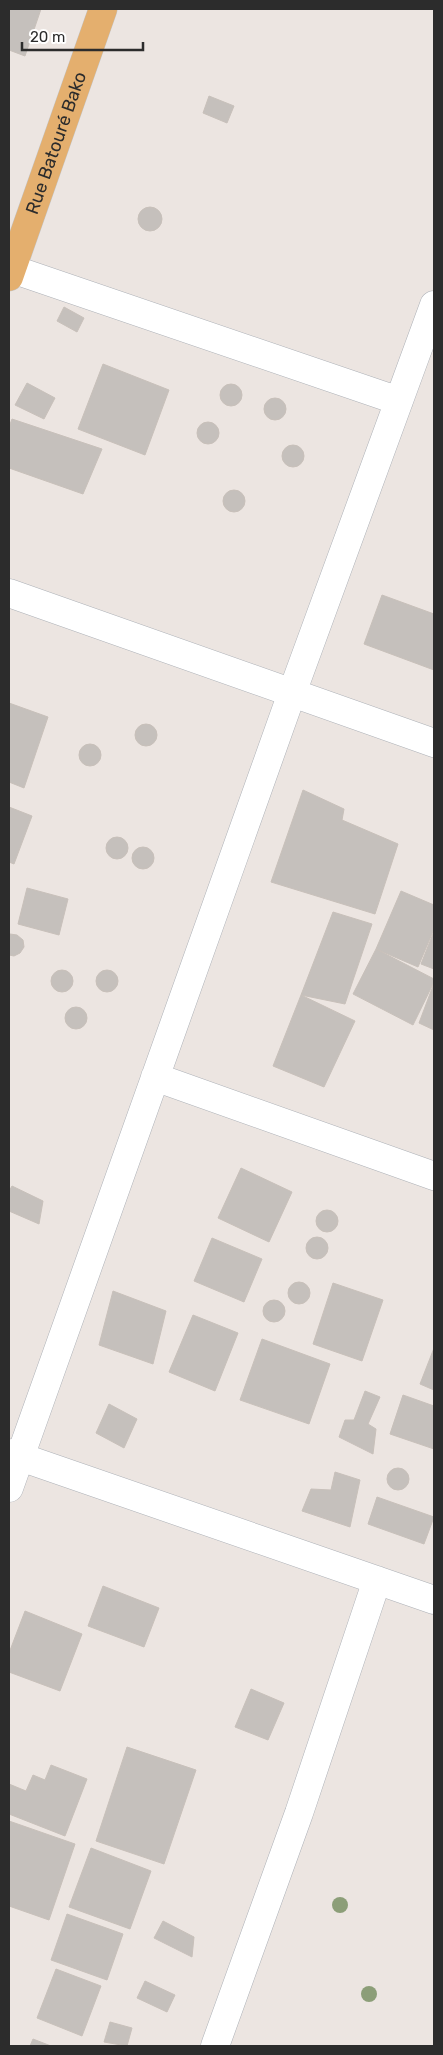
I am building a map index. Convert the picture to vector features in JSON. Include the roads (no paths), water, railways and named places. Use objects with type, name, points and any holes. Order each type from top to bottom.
[{"type":"main road","name":"Rue Batouré Bako","points":[[10,273],[103,9]]},
{"type":"street","points":[[10,273],[399,401]]},
{"type":"street","points":[[9,1488],[14,1455],[155,1077],[292,693],[434,305]]},
{"type":"street","points":[[9,593],[434,742]]},
{"type":"street","points":[[155,1077],[434,1176]]},
{"type":"street","points":[[14,1455],[434,1600]]},
{"type":"street","points":[[222,2044],[377,1580]]}]
